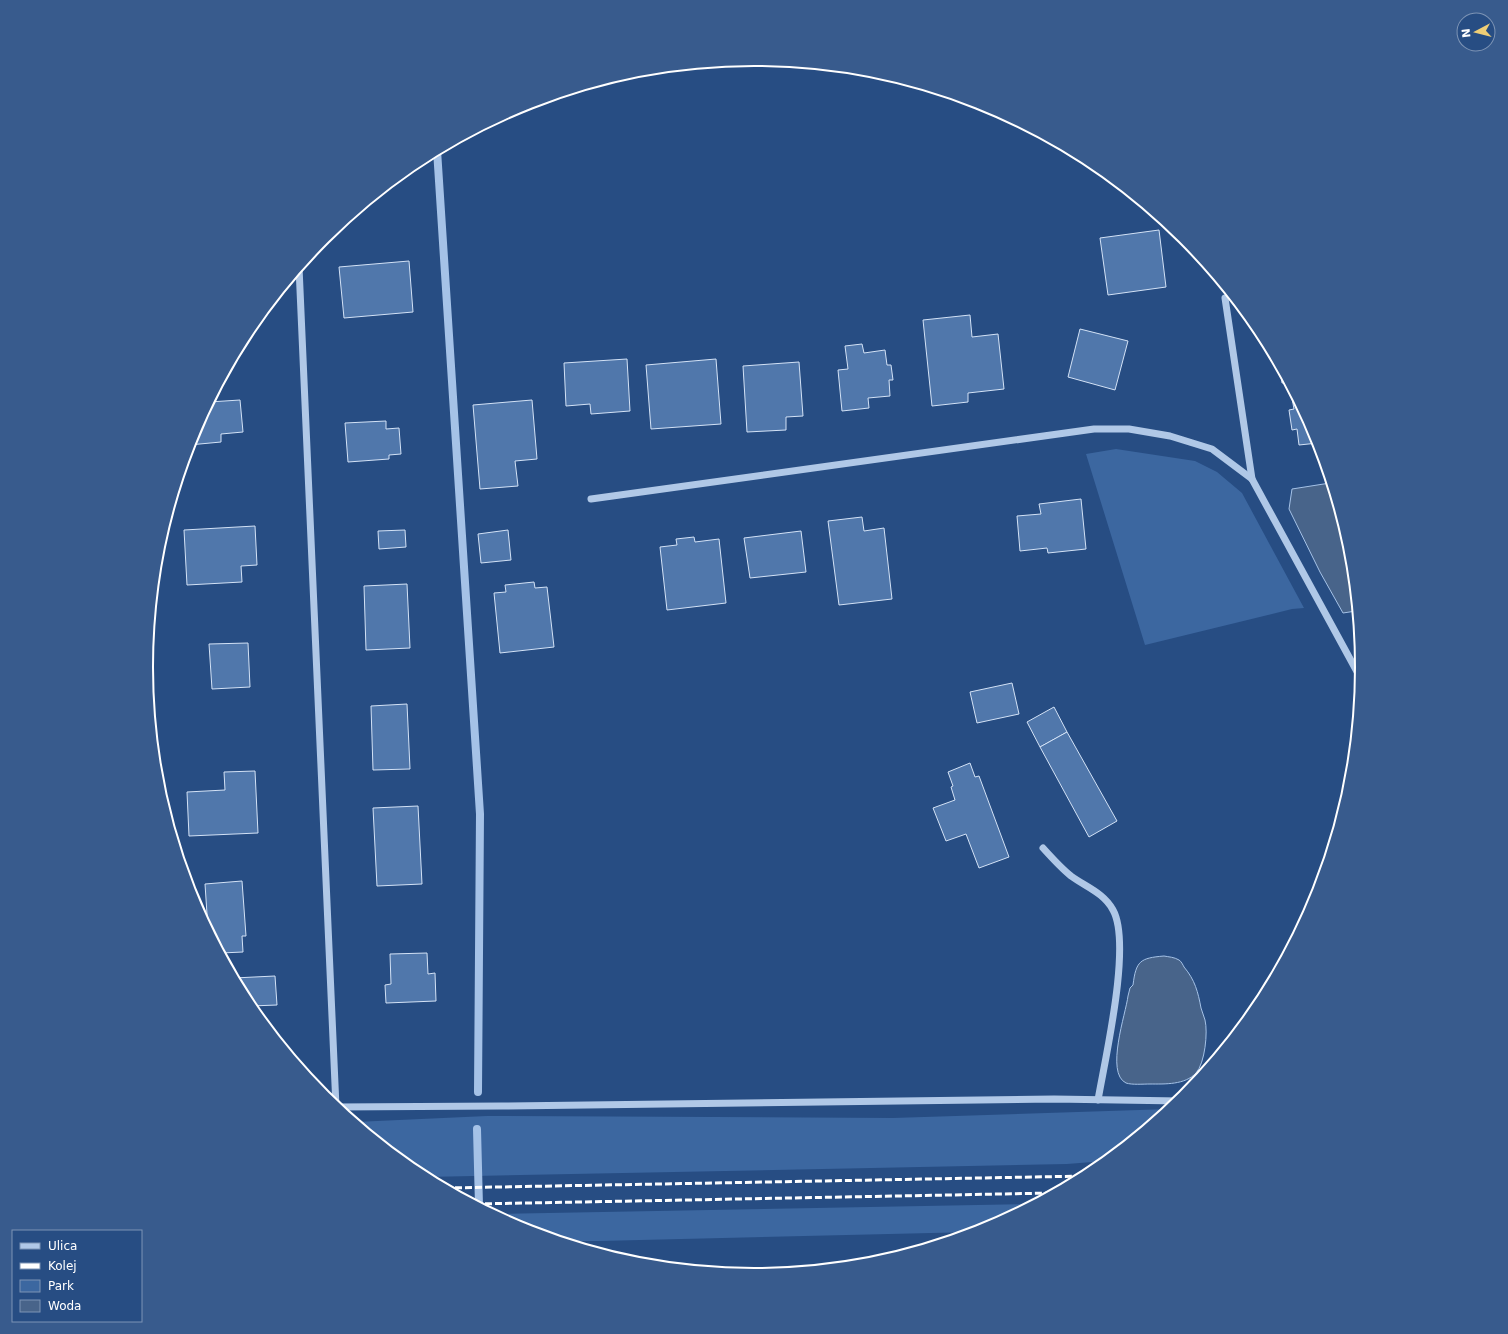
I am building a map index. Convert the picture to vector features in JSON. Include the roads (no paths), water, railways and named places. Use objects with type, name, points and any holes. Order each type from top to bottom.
[{"type":"street","points":[[299,274],[336,1098]]},
{"type":"street","points":[[1225,298],[1252,479],[1355,668]]},
{"type":"street","points":[[591,499],[1094,429],[1129,430],[1170,436],[1212,449],[1252,479]]},
{"type":"street","points":[[1043,848],[1055,862],[1072,877],[1100,894],[1113,910],[1119,928],[1120,949],[1116,998],[1098,1100]]},
{"type":"street","points":[[345,1107],[1054,1099],[1170,1100]]},
{"type":"water","points":[[1326,484],[1335,511],[1343,550],[1352,612],[1343,613],[1320,572],[1289,509],[1292,489]]},
{"type":"water","points":[[1164,956],[1180,961],[1196,986],[1206,1025],[1206,1039],[1202,1062],[1196,1073],[1181,1082],[1162,1084],[1126,1083],[1120,1077],[1117,1068],[1117,1056],[1118,1042],[1130,988],[1133,985],[1136,971],[1141,962],[1149,958]]},
{"type":"waterway","points":[[437,157],[480,814],[478,1092]]},
{"type":"waterway","points":[[477,1129],[479,1201]]},
{"type":"railway","points":[[455,1188],[1072,1176]]},
{"type":"railway","points":[[484,1204],[1043,1193]]}]
